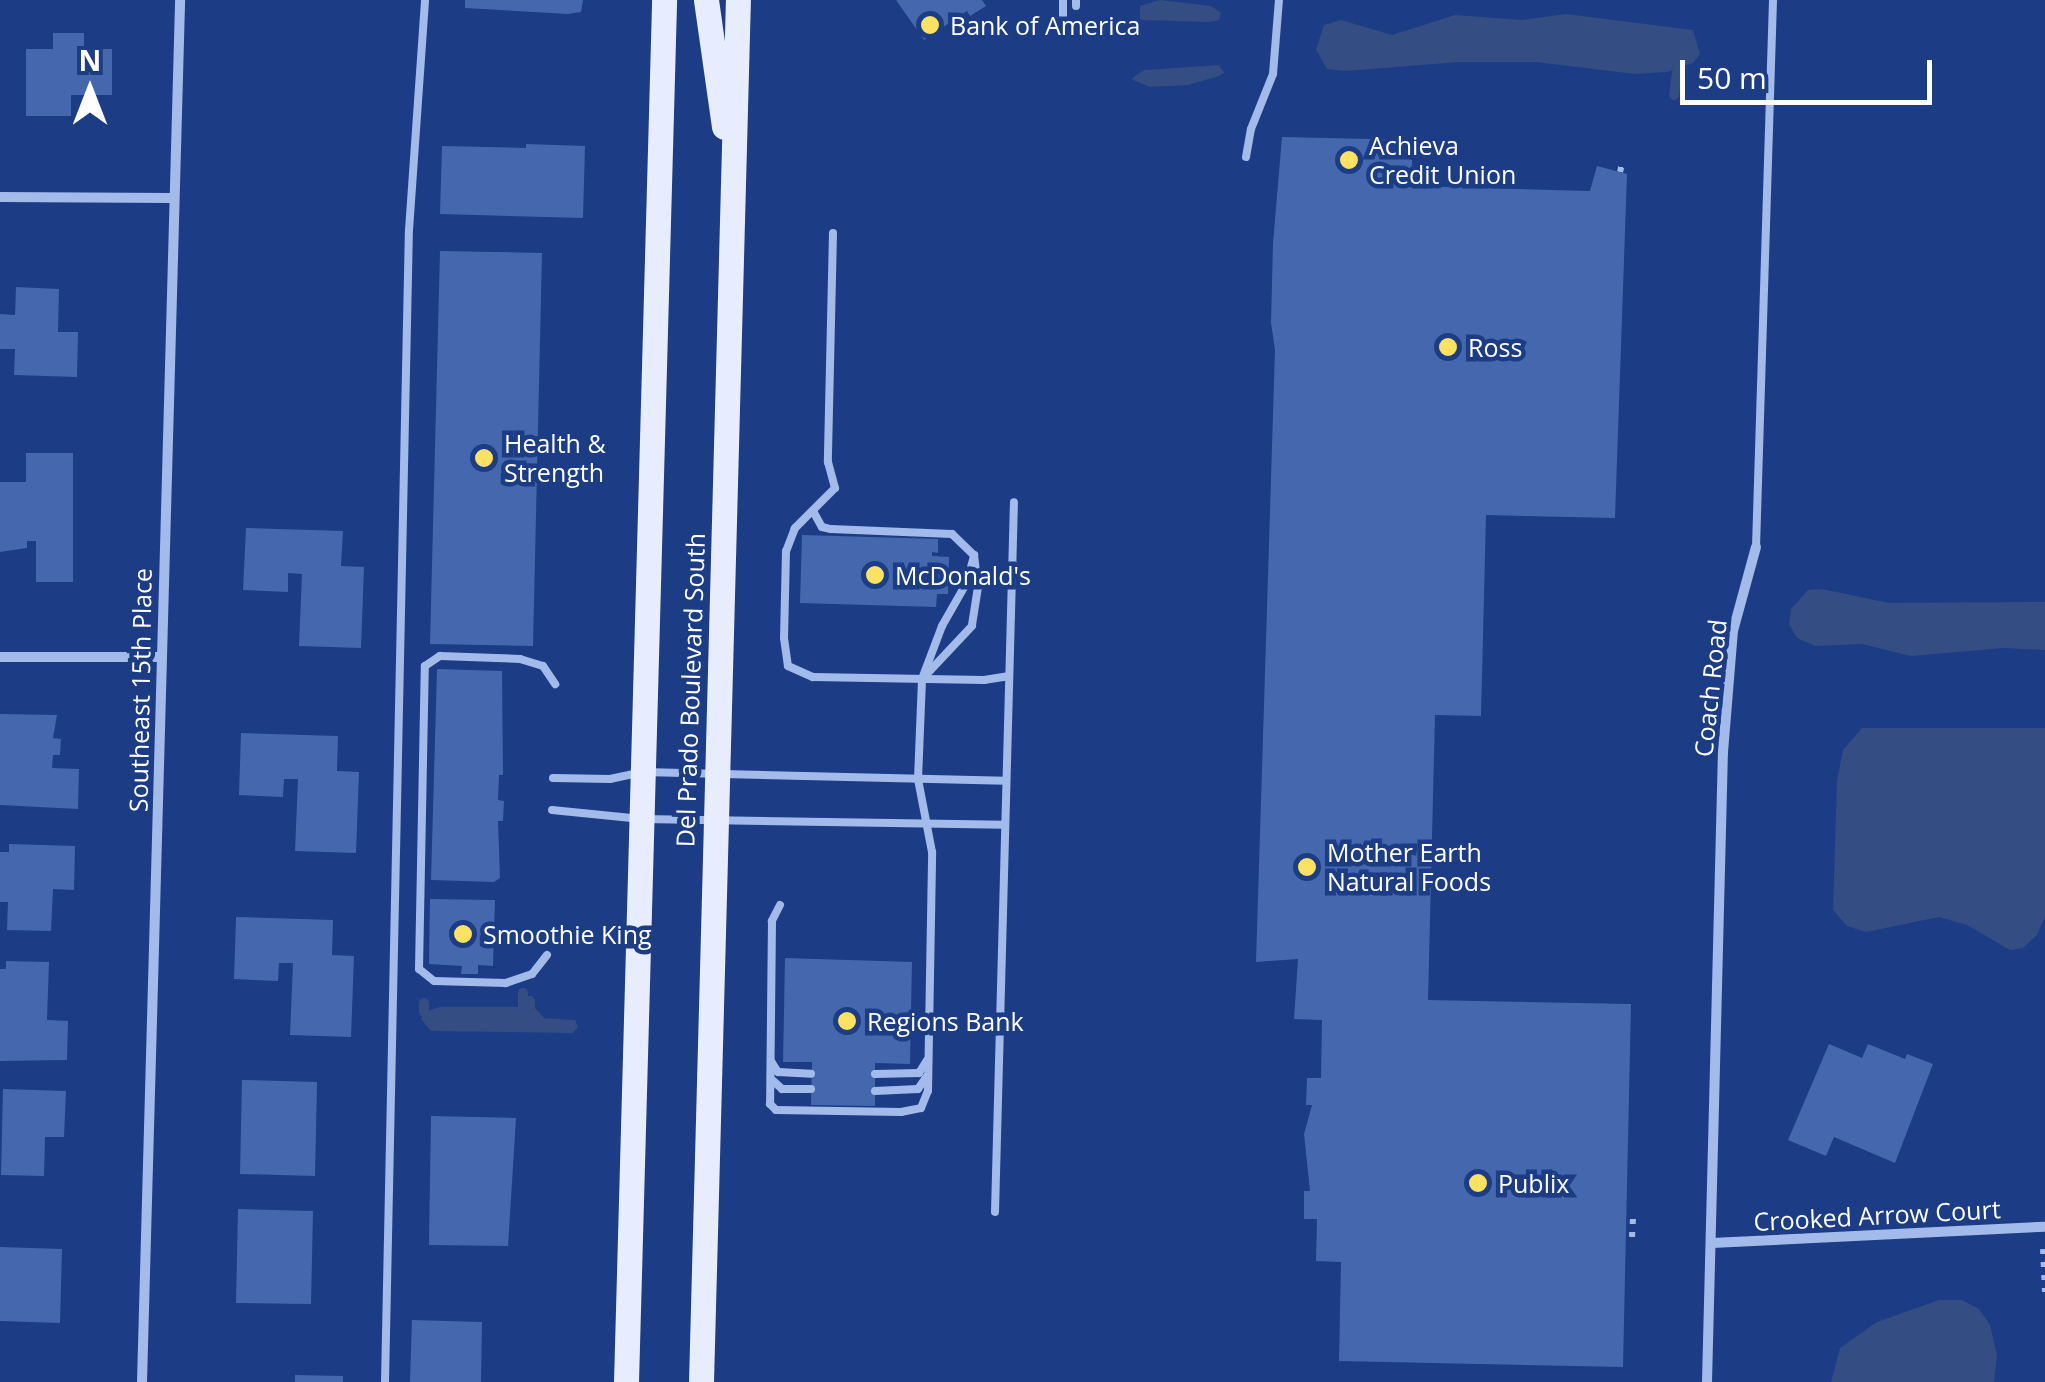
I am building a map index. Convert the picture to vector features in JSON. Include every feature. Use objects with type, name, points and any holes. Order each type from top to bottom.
[{"type":"main road","name":"Del Prado Boulevard South","points":[[628,1378],[664,0]]},
{"type":"main road","points":[[706,0],[718,100],[734,171]]},
{"type":"main road","name":"Del Prado Boulevard South","points":[[701,1382],[738,0]]},
{"type":"street","name":"Southeast 15th Place","points":[[142,1382],[180,0]]},
{"type":"street","points":[[0,197],[172,198]]},
{"type":"street","name":"Coach Road","points":[[1707,1382],[1723,752],[1733,631],[1756,547]]},
{"type":"street","points":[[0,657],[161,657]]},
{"type":"street","name":"Crooked Arrow Court","points":[[1712,1243],[2044,1227]]},
{"type":"lane","points":[[386,1382],[409,230],[426,0]]},
{"type":"lane","points":[[1063,0],[1063,21]]},
{"type":"lane","points":[[1246,158],[1251,130],[1273,74],[1278,0]]},
{"type":"lane","name":"Coach Road","points":[[1756,547],[1773,0]]},
{"type":"lane","points":[[834,233],[828,462],[836,488],[795,528],[786,552],[784,638],[788,666],[813,677],[984,680],[1008,676]]},
{"type":"lane","points":[[995,1212],[1014,502]]},
{"type":"lane","points":[[813,511],[822,527],[832,529],[952,534],[974,555],[978,587],[972,626],[922,679]]},
{"type":"lane","points":[[780,905],[772,921],[769,1057],[769,1099],[776,1110],[901,1112],[921,1108],[926,1100],[929,1070],[932,852],[918,779],[922,679],[942,626],[968,582],[974,555]]},
{"type":"lane","points":[[547,956],[532,974],[516,981],[434,980],[422,974],[418,961],[422,809],[428,661],[440,656],[520,658],[542,666],[555,684]]},
{"type":"lane","points":[[552,778],[610,778],[643,772],[1004,781]]},
{"type":"lane","points":[[399,808],[422,809]]},
{"type":"lane","points":[[552,810],[642,819],[1004,825]]},
{"type":"lane","points":[[874,1074],[919,1073],[929,1052]]},
{"type":"lane","points":[[769,1057],[778,1072],[812,1074]]},
{"type":"lane","points":[[874,1090],[918,1090],[929,1070]]},
{"type":"lane","points":[[769,1074],[782,1089],[812,1090]]},
{"type":"path","points":[[1632,1218],[1632,1237]]},
{"type":"path","points":[[2044,1227],[2045,1292]]},
{"type":"water","points":[[1160,0],[1211,6],[1221,13],[1219,20],[1210,22],[1140,20],[1140,6]]},
{"type":"water","points":[[1566,14],[1693,30],[1700,54],[1693,63],[1667,72],[1635,74],[1536,62],[1459,62],[1346,71],[1327,69],[1316,50],[1324,25],[1341,20],[1392,35],[1455,15],[1522,20]]},
{"type":"water","points":[[1219,65],[1224,73],[1188,85],[1150,87],[1131,79],[1144,70]]},
{"type":"water","points":[[1822,589],[1889,603],[2045,602],[2045,650],[2004,648],[1911,656],[1862,644],[1815,646],[1797,638],[1789,624],[1791,609],[1808,590]]},
{"type":"water","points":[[1862,728],[2045,728],[2045,916],[2037,935],[2023,948],[2010,950],[1967,925],[1939,917],[1866,932],[1847,926],[1833,910],[1837,781],[1843,750]]},
{"type":"water","points":[[440,1007],[534,1007],[544,1018],[575,1020],[578,1027],[573,1033],[431,1031],[421,1019],[424,1012]]},
{"type":"water","points":[[1939,1300],[1962,1300],[1979,1309],[1990,1325],[1997,1355],[1994,1382],[1831,1382],[1840,1348],[1877,1322]]},
{"type":"building","points":[[465,0],[583,0],[581,12],[568,14],[465,8]]},
{"type":"building","name":"Bank of America","points":[[896,0],[982,0],[986,6],[970,16],[967,11],[924,40]]},
{"type":"building","points":[[53,33],[84,33],[84,49],[112,49],[112,95],[71,95],[71,116],[26,116],[26,49],[53,49]]},
{"type":"building","points":[[1282,137],[1413,140],[1411,186],[1590,191],[1597,166],[1627,174],[1615,518],[1486,515],[1481,716],[1435,715],[1428,1000],[1631,1004],[1623,1367],[1339,1361],[1341,1262],[1316,1261],[1317,1219],[1304,1219],[1304,1191],[1310,1191],[1304,1134],[1312,1105],[1306,1105],[1307,1078],[1321,1078],[1322,1020],[1294,1019],[1298,959],[1256,962],[1275,350],[1271,323],[1273,243]]},
{"type":"building","points":[[526,144],[585,146],[583,218],[440,214],[442,146],[526,148]]},
{"type":"building","points":[[440,251],[542,253],[533,646],[430,644]]},
{"type":"building","points":[[16,287],[59,289],[58,332],[78,332],[77,377],[14,375],[15,349],[0,349],[0,314],[15,315]]},
{"type":"building","points":[[26,453],[73,453],[73,582],[36,582],[36,541],[27,541],[27,548],[0,552],[0,482],[26,482]]},
{"type":"building","points":[[246,528],[343,531],[341,566],[364,567],[361,648],[299,646],[302,574],[288,573],[288,592],[243,590]]},
{"type":"building","name":"McDonald's","points":[[802,535],[938,539],[938,553],[932,552],[932,556],[949,557],[948,594],[937,594],[936,607],[800,603]]},
{"type":"building","points":[[437,669],[502,671],[503,775],[499,775],[498,800],[504,801],[503,821],[498,821],[500,878],[494,882],[431,880]]},
{"type":"building","points":[[0,714],[57,715],[53,738],[61,739],[60,755],[53,755],[52,768],[79,769],[78,809],[0,805]]},
{"type":"building","points":[[241,733],[338,736],[337,771],[359,772],[356,853],[295,851],[298,779],[284,779],[283,797],[239,795]]},
{"type":"building","points":[[9,844],[75,846],[74,890],[53,889],[51,931],[7,930],[8,902],[0,902],[0,852],[9,852]]},
{"type":"building","name":"Smoothie King","points":[[430,899],[495,900],[493,966],[478,965],[478,974],[461,974],[462,966],[429,964]]},
{"type":"building","points":[[236,917],[333,920],[332,955],[354,956],[351,1037],[290,1035],[293,963],[279,963],[278,981],[234,979]]},
{"type":"building","name":"Regions Bank","points":[[785,958],[912,962],[910,1064],[875,1063],[875,1106],[811,1105],[812,1062],[783,1062]]},
{"type":"building","points":[[6,961],[49,962],[47,1020],[68,1021],[67,1060],[0,1061],[0,969],[6,969]]},
{"type":"building","points":[[1829,1044],[1862,1058],[1868,1044],[1905,1059],[1907,1054],[1933,1064],[1895,1163],[1834,1137],[1826,1156],[1788,1140]]},
{"type":"building","points":[[242,1080],[317,1082],[315,1176],[240,1174]]},
{"type":"building","points":[[3,1089],[66,1091],[64,1137],[45,1137],[44,1176],[1,1175]]},
{"type":"building","points":[[431,1116],[516,1118],[508,1246],[429,1245]]},
{"type":"building","points":[[238,1209],[313,1211],[311,1304],[236,1303]]},
{"type":"building","points":[[0,1247],[62,1249],[60,1323],[0,1321]]},
{"type":"building","points":[[412,1320],[482,1322],[481,1382],[410,1382]]},
{"type":"building","points":[[295,1375],[343,1376],[343,1382],[295,1382]]},
{"type":"waterway","points":[[1674,95],[1678,68]]},
{"type":"waterway","points":[[523,993],[523,1007]]},
{"type":"waterway","points":[[530,1001],[530,1007]]},
{"type":"waterway","points":[[424,1003],[424,1012]]},
{"type":"place","name":"Bank of America","points":[[930,25]]},
{"type":"place","name":"Achieva Credit Union","points":[[1349,160]]},
{"type":"place","name":"Ross","points":[[1448,347]]},
{"type":"place","name":"Health & Strength","points":[[484,458]]},
{"type":"place","name":"McDonald's","points":[[875,575]]},
{"type":"place","name":"Mother Earth Natural Foods","points":[[1307,867]]},
{"type":"place","name":"Smoothie King","points":[[463,934]]},
{"type":"place","name":"Regions Bank","points":[[847,1021]]},
{"type":"place","name":"Publix","points":[[1478,1183]]}]
